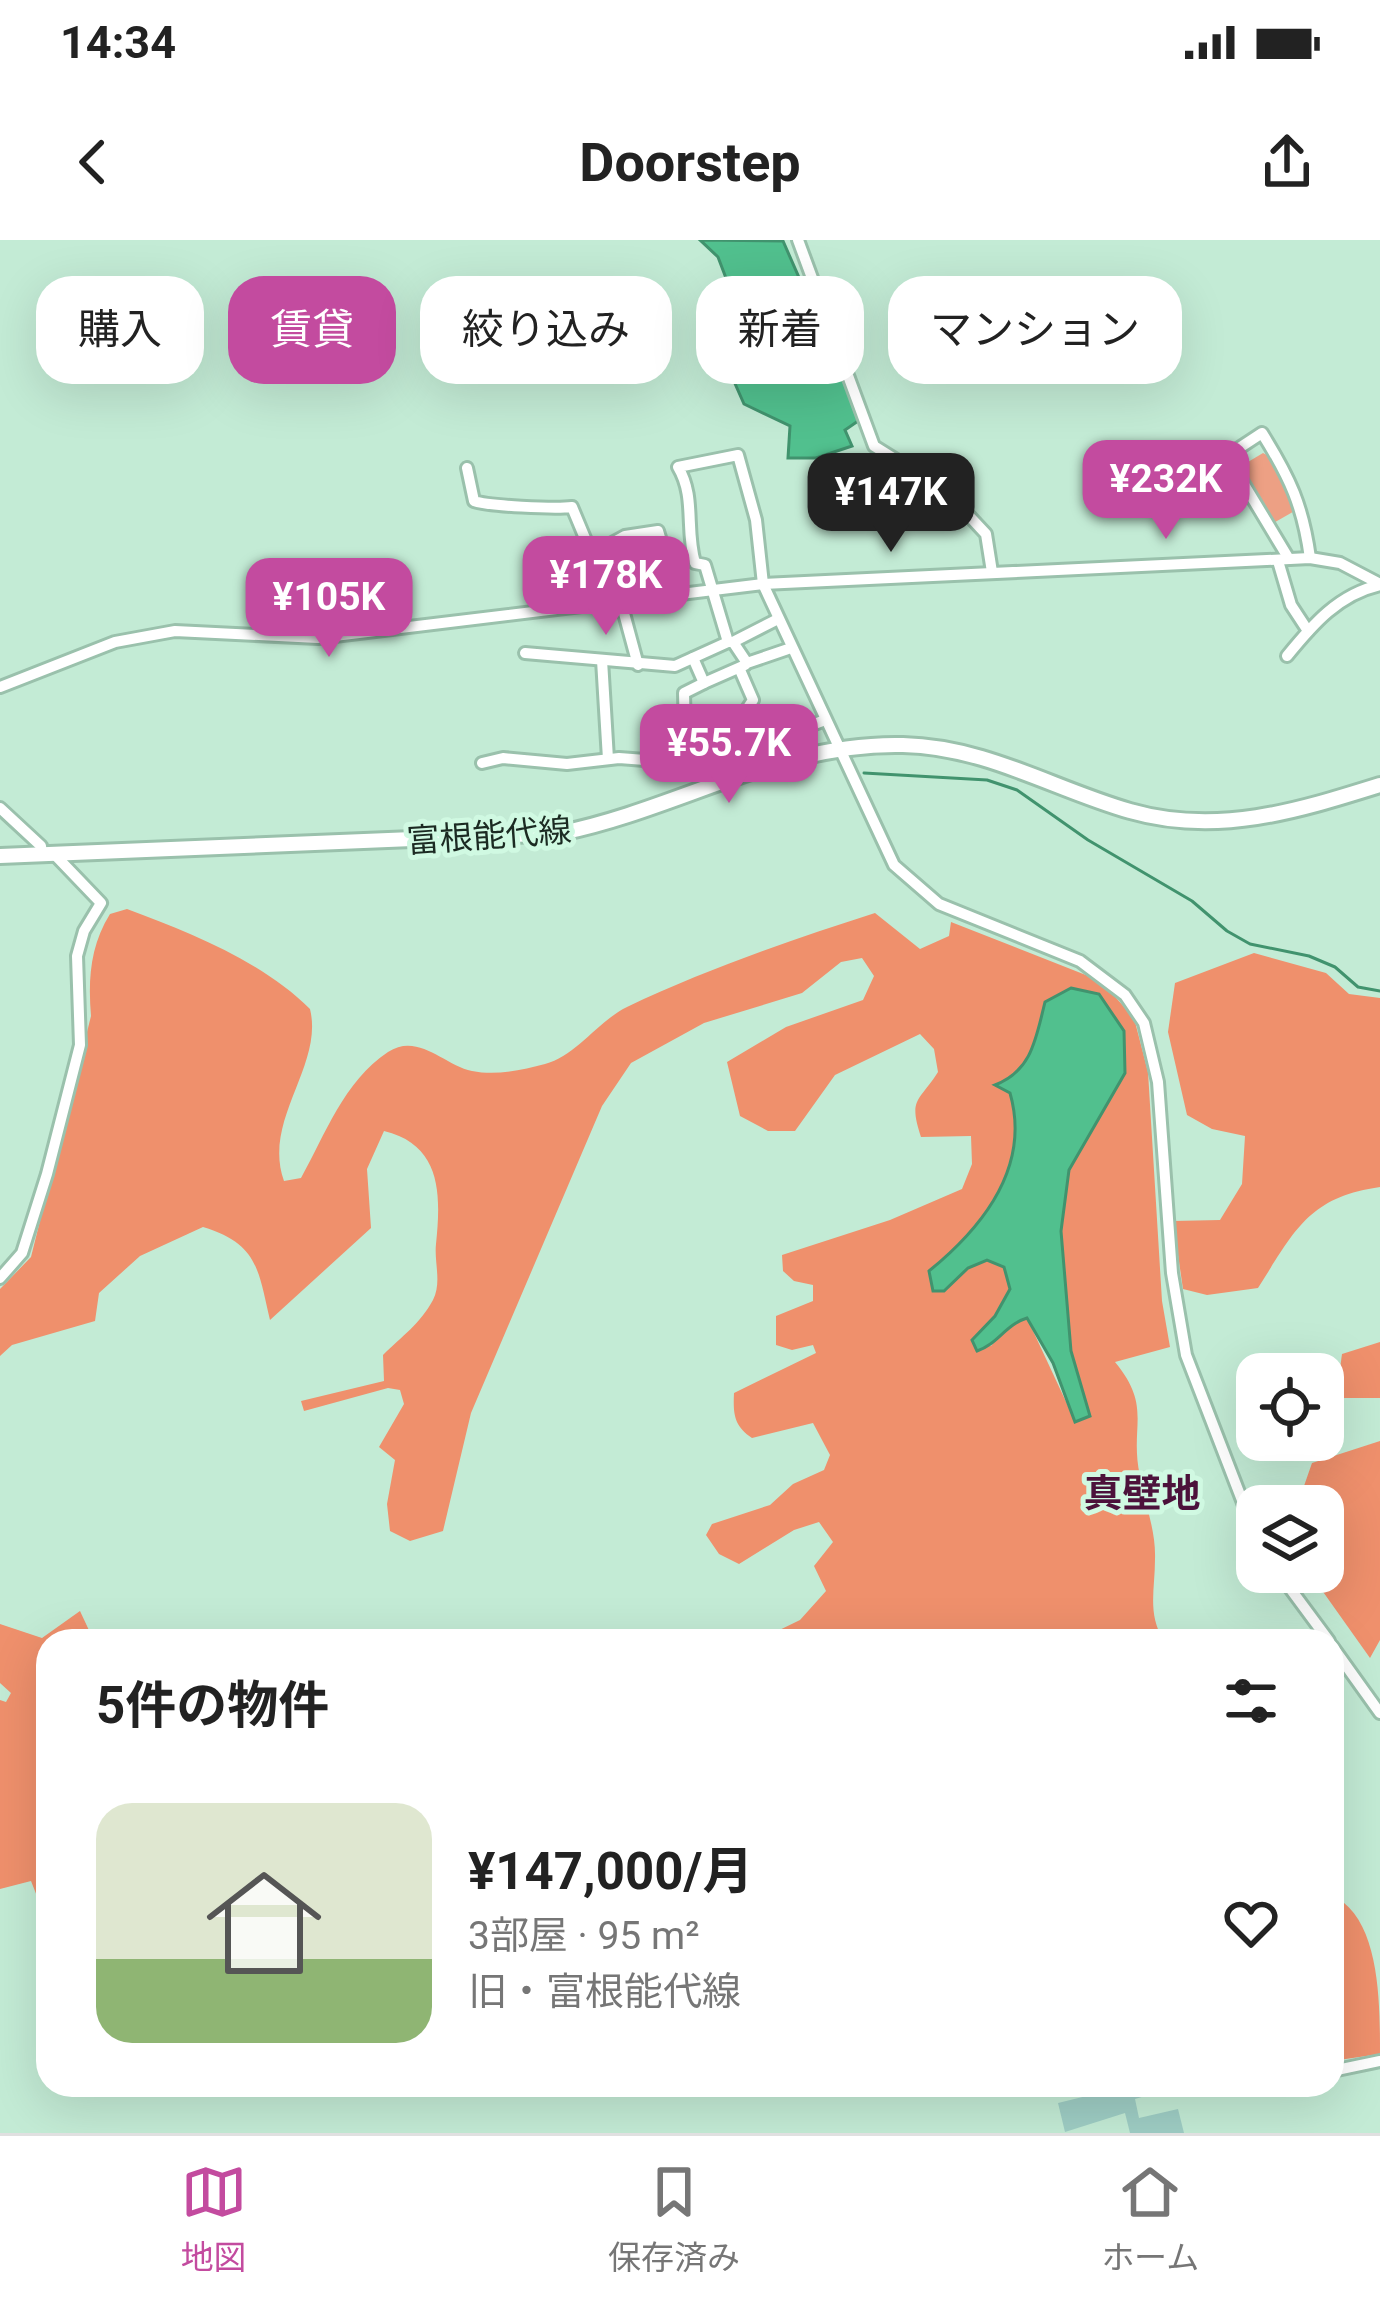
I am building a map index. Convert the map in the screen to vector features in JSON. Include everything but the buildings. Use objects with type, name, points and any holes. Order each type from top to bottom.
[{"type":"main road","name":"富根能代線","points":[[0,856],[561,833],[620,821],[753,769],[836,748],[952,750],[1020,768],[1128,811],[1190,822],[1275,816],[1380,785]]},
{"type":"street","points":[[798,240],[874,446],[946,491],[986,534],[992,572]]},
{"type":"street","points":[[1308,631],[1291,605],[1284,560],[1227,456],[1262,433],[1299,499],[1307,522],[1310,558]]},
{"type":"street","points":[[761,742],[743,715],[753,700],[744,667],[730,642],[704,565],[694,562],[688,525],[691,492],[678,467],[738,455],[756,520],[763,584],[836,748],[906,880],[939,904],[1080,961],[1124,995],[1144,1023],[1158,1082],[1172,1273],[1186,1355],[1236,1485]]},
{"type":"street","points":[[467,468],[471,495],[484,505],[508,501],[543,510],[572,507],[623,600],[638,665]]},
{"type":"street","points":[[594,553],[625,536],[688,525]]},
{"type":"street","points":[[658,531],[677,595]]},
{"type":"street","points":[[0,687],[77,655],[154,634],[233,632],[318,638],[763,584],[1310,558],[1340,563],[1380,584]]},
{"type":"street","points":[[1287,656],[1346,597],[1380,584]]},
{"type":"street","points":[[525,653],[675,666],[778,619]]},
{"type":"street","points":[[676,771],[671,744],[685,733],[685,693],[791,648]]},
{"type":"street","points":[[693,658],[704,682]]},
{"type":"street","points":[[602,660],[608,758]]},
{"type":"street","points":[[482,763],[503,758],[567,764],[608,758],[645,760],[662,773],[744,751],[825,720]]},
{"type":"street","points":[[744,751],[753,769]]},
{"type":"street","points":[[0,808],[101,904],[84,931],[77,956],[80,1045],[47,1174],[22,1253],[0,1278]]},
{"type":"street","points":[[1293,1593],[1320,1629]]},
{"type":"street","points":[[1344,1663],[1380,1713]]},
{"type":"street","points":[[1344,2068],[1380,2061]]},
{"type":"shaded area","points":[[700,240],[783,241],[798,276],[725,276],[718,257]]},
{"type":"shaded area","points":[[735,384],[846,384],[861,419],[845,430],[852,446],[816,458],[788,458],[790,426],[744,404]]},
{"type":"shaded area","points":[[1263,453],[1276,460],[1298,509],[1270,525],[1238,468]]},
{"type":"shaded area","points":[[127,909],[247,962],[310,1009],[309,1051],[281,1136],[284,1181],[301,1178],[347,1093],[373,1064],[399,1047],[420,1048],[481,1072],[545,1064],[567,1054],[616,1013],[657,993],[875,913],[920,949],[949,936],[951,922],[1101,981],[1134,1018],[1148,1072],[1162,1301],[1170,1347],[1115,1362],[1137,1405],[1137,1459],[1155,1548],[1154,1611],[1158,1629],[782,1629],[800,1620],[826,1591],[814,1566],[833,1542],[819,1522],[794,1530],[739,1564],[719,1554],[706,1535],[712,1524],[770,1505],[793,1484],[824,1470],[830,1455],[813,1423],[752,1438],[741,1429],[735,1413],[734,1393],[816,1353],[813,1345],[792,1350],[776,1345],[776,1316],[813,1301],[813,1285],[794,1281],[783,1271],[782,1255],[890,1220],[962,1189],[972,1164],[971,1136],[921,1137],[916,1107],[938,1072],[934,1049],[920,1034],[835,1075],[795,1131],[768,1131],[740,1116],[727,1062],[786,1027],[863,1000],[874,976],[862,958],[841,962],[802,993],[704,1023],[631,1063],[602,1106],[471,1413],[443,1531],[410,1541],[390,1531],[387,1504],[395,1460],[379,1447],[404,1404],[400,1390],[388,1388],[304,1411],[301,1401],[384,1381],[383,1355],[422,1316],[436,1293],[434,1174],[417,1148],[403,1138],[384,1131],[367,1169],[371,1228],[270,1320],[253,1261],[235,1242],[203,1227],[140,1256],[99,1293],[95,1321],[12,1345],[0,1356],[0,1289],[31,1257],[91,1016],[90,976],[110,914]],"holes":[[[1045,1002],[1125,1073],[1069,1170],[1061,1231],[1071,1351],[1083,1389],[1075,1421],[1027,1318],[1009,1324],[991,1346],[973,1340],[996,1316],[1010,1289],[1004,1267],[987,1260],[968,1268],[930,1271],[984,1215],[1008,1170],[1015,1120],[1010,1093],[997,1086],[1025,1062]]]},
{"type":"shaded area","points":[[1254,953],[1326,973],[1349,994],[1380,998],[1380,1187],[1336,1199],[1319,1209],[1293,1234],[1258,1288],[1207,1295],[1183,1289],[1173,1221],[1220,1220],[1242,1184],[1245,1136],[1212,1129],[1187,1115],[1168,1032],[1175,983]]},
{"type":"shaded area","points":[[1071,988],[1099,994],[1124,1031],[1125,1073],[1069,1170],[1061,1231],[1071,1351],[1090,1416],[1075,1422],[1053,1363],[1027,1318],[977,1351],[972,1340],[995,1316],[1010,1289],[1004,1267],[987,1260],[968,1268],[944,1291],[933,1291],[929,1271],[967,1235],[998,1193],[1014,1145],[1015,1120],[1010,1093],[995,1085],[1025,1062],[1045,1002]]},
{"type":"shaded area","points":[[1380,1342],[1380,1398],[1344,1398],[1344,1353]]},
{"type":"shaded area","points":[[1380,1441],[1380,1640],[1370,1658],[1324,1593],[1344,1593],[1344,1485],[1304,1485],[1312,1463],[1344,1461],[1344,1453]]},
{"type":"shaded area","points":[[80,1611],[88,1629],[55,1629]]},
{"type":"shaded area","points":[[0,1624],[36,1636],[36,1894],[31,1881],[0,1889],[0,1700],[6,1702],[11,1693],[0,1683]]},
{"type":"shaded area","points":[[1344,1903],[1371,1950],[1380,2054],[1344,2059]]},
{"type":"waterway","points":[[864,773],[987,780],[1017,790],[1088,840],[1192,901],[1250,944],[1309,956],[1335,967],[1358,987],[1380,991]]},
{"type":"district","name":"真壁地","points":[[1142,1493]]}]
